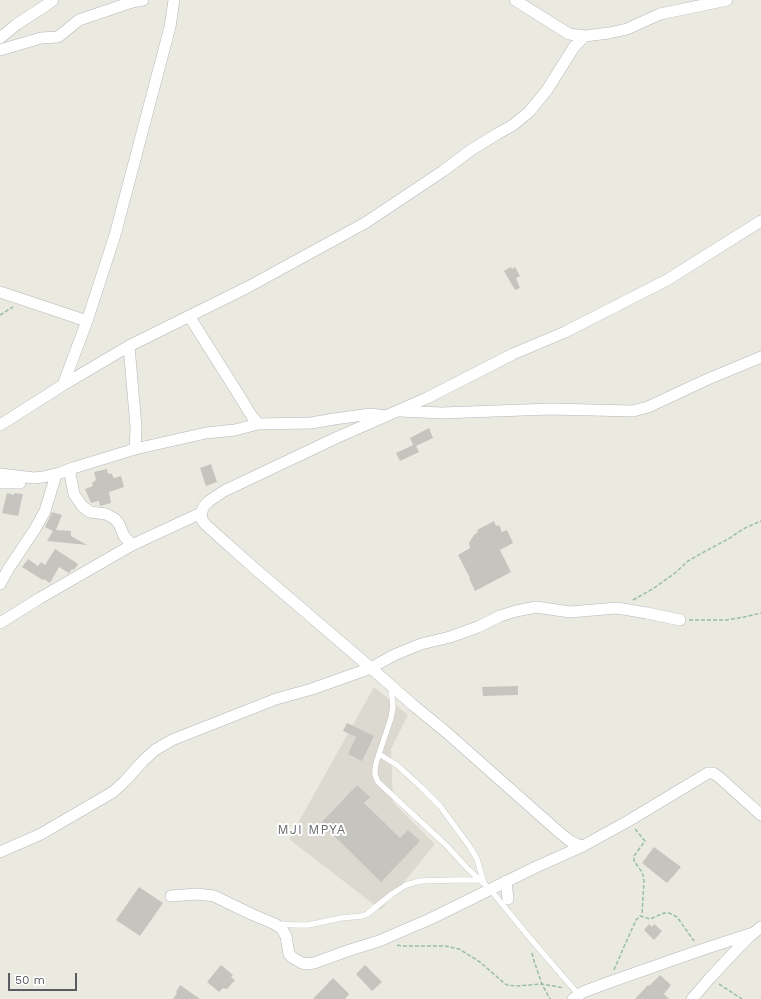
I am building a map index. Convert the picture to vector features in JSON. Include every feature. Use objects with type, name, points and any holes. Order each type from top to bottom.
[{"type":"street","points":[[0,38],[17,24],[53,0]]},
{"type":"street","points":[[0,50],[41,38],[58,37],[79,20],[132,2],[143,0]]},
{"type":"street","points":[[62,385],[87,321],[115,235],[170,27],[174,0]]},
{"type":"street","points":[[515,0],[569,34],[585,36],[627,29],[660,14],[727,0]]},
{"type":"street","points":[[0,425],[62,385],[129,346],[248,287],[365,223],[471,150],[513,125],[529,112],[547,90],[574,47],[585,36]]},
{"type":"street","points":[[584,846],[570,841],[560,833],[446,732],[390,686],[206,525],[202,520],[201,513],[204,506],[209,501],[224,491],[338,437],[427,398],[513,354],[565,332],[667,280],[761,221]]},
{"type":"street","points":[[0,292],[87,321]]},
{"type":"street","points":[[189,316],[258,424]]},
{"type":"street","points":[[129,346],[136,427],[135,449]]},
{"type":"street","points":[[398,411],[441,413],[551,409],[633,411],[648,407],[703,381],[761,357]]},
{"type":"street","points":[[0,474],[34,478],[43,477],[135,449],[206,433],[234,430],[258,424],[311,423],[334,418],[371,414],[386,416]]},
{"type":"street","points":[[0,483],[37,484],[70,473],[87,464]]},
{"type":"street","points":[[70,473],[74,494],[82,506],[90,512],[106,514],[115,519],[124,536],[132,544]]},
{"type":"street","points":[[0,584],[45,511],[56,478]]},
{"type":"street","points":[[0,623],[132,544],[201,513]]},
{"type":"street","points":[[0,852],[41,834],[113,792],[155,750],[172,740],[276,699],[312,689],[371,668],[394,655],[422,644],[450,637],[478,627],[500,616],[536,607],[570,612],[617,608],[680,620]]},
{"type":"street","points":[[171,896],[197,894],[214,896],[275,924],[282,929],[286,936],[289,954],[302,963],[307,964],[380,941],[430,919],[485,884],[506,882],[563,854],[584,846],[708,773],[719,777],[761,815]]},
{"type":"street","points":[[560,833],[563,854]]},
{"type":"street","points":[[506,882],[508,899]]},
{"type":"street","points":[[577,996],[610,982],[757,930]]},
{"type":"street","points":[[692,999],[740,946],[757,930]]},
{"type":"lane","points":[[390,686],[393,707],[391,718],[374,771],[378,782],[447,846],[468,869],[485,884],[577,996]]},
{"type":"lane","points":[[379,754],[397,765],[440,806],[477,859],[485,884]]},
{"type":"lane","points":[[275,924],[296,926],[308,925],[342,918],[362,916],[406,885],[420,881],[455,880],[485,884]]},
{"type":"path","points":[[617,608],[654,588],[675,573],[688,561],[717,546],[743,529],[761,521]]},
{"type":"path","points":[[680,620],[726,620],[761,613]]},
{"type":"path","points":[[630,820],[636,831],[645,841],[634,856],[634,860],[642,872],[644,881],[642,916]]},
{"type":"path","points":[[642,916],[650,919],[664,913],[673,914],[701,950]]},
{"type":"path","points":[[610,982],[636,920],[642,916]]},
{"type":"path","points":[[529,937],[534,961],[542,984],[550,999]]},
{"type":"path","points":[[395,944],[403,946],[445,946],[459,949],[480,962],[507,985],[516,986],[542,984],[577,996]]},
{"type":"path","points":[[710,978],[742,999]]},
{"type":"shaded area","points":[[374,687],[408,715],[391,749],[393,802],[435,844],[381,910],[289,839]]},
{"type":"building","points":[[511,267],[512,269],[515,267],[520,276],[516,278],[520,288],[515,290],[504,271]]},
{"type":"building","points":[[429,428],[433,438],[416,446],[419,452],[400,461],[396,453],[413,445],[410,438]]},
{"type":"building","points":[[211,464],[217,482],[206,486],[200,468]]},
{"type":"building","points":[[107,469],[108,474],[111,473],[114,478],[121,476],[124,487],[109,492],[111,503],[100,506],[99,501],[91,503],[85,489],[93,486],[92,483],[96,480],[94,472]]},
{"type":"building","points":[[7,493],[14,495],[14,493],[23,494],[18,516],[2,513]]},
{"type":"building","points":[[52,512],[62,515],[56,530],[71,531],[71,536],[87,545],[47,541],[53,531],[45,527]]},
{"type":"building","points":[[494,521],[496,526],[499,525],[502,532],[507,530],[513,543],[500,550],[511,572],[475,591],[458,555],[470,548],[469,543],[478,532],[477,530]]},
{"type":"building","points":[[55,549],[78,564],[74,570],[72,569],[69,573],[59,567],[50,583],[22,567],[28,559],[38,566],[41,562],[45,565]]},
{"type":"building","points":[[518,686],[518,695],[483,696],[482,687]]},
{"type":"building","points":[[347,723],[374,736],[362,761],[348,754],[356,737],[343,731]]},
{"type":"building","points":[[357,785],[370,797],[364,803],[400,838],[408,830],[420,841],[381,882],[321,823]]},
{"type":"building","points":[[654,847],[681,867],[667,883],[642,863]]},
{"type":"building","points":[[139,887],[163,903],[140,936],[116,920]]},
{"type":"building","points":[[649,924],[652,927],[654,924],[662,931],[654,940],[644,930]]},
{"type":"building","points":[[221,965],[233,975],[231,977],[235,980],[227,989],[223,988],[219,992],[207,982]]},
{"type":"building","points":[[365,965],[382,982],[372,991],[356,974]]},
{"type":"building","points":[[660,975],[671,985],[664,994],[669,999],[635,999],[648,985],[649,986]]},
{"type":"building","points":[[333,978],[349,994],[345,999],[313,999]]},
{"type":"building","points":[[180,985],[200,999],[173,999]]},
{"type":"district","name":"MJI MPYA","points":[[312,830]]}]
